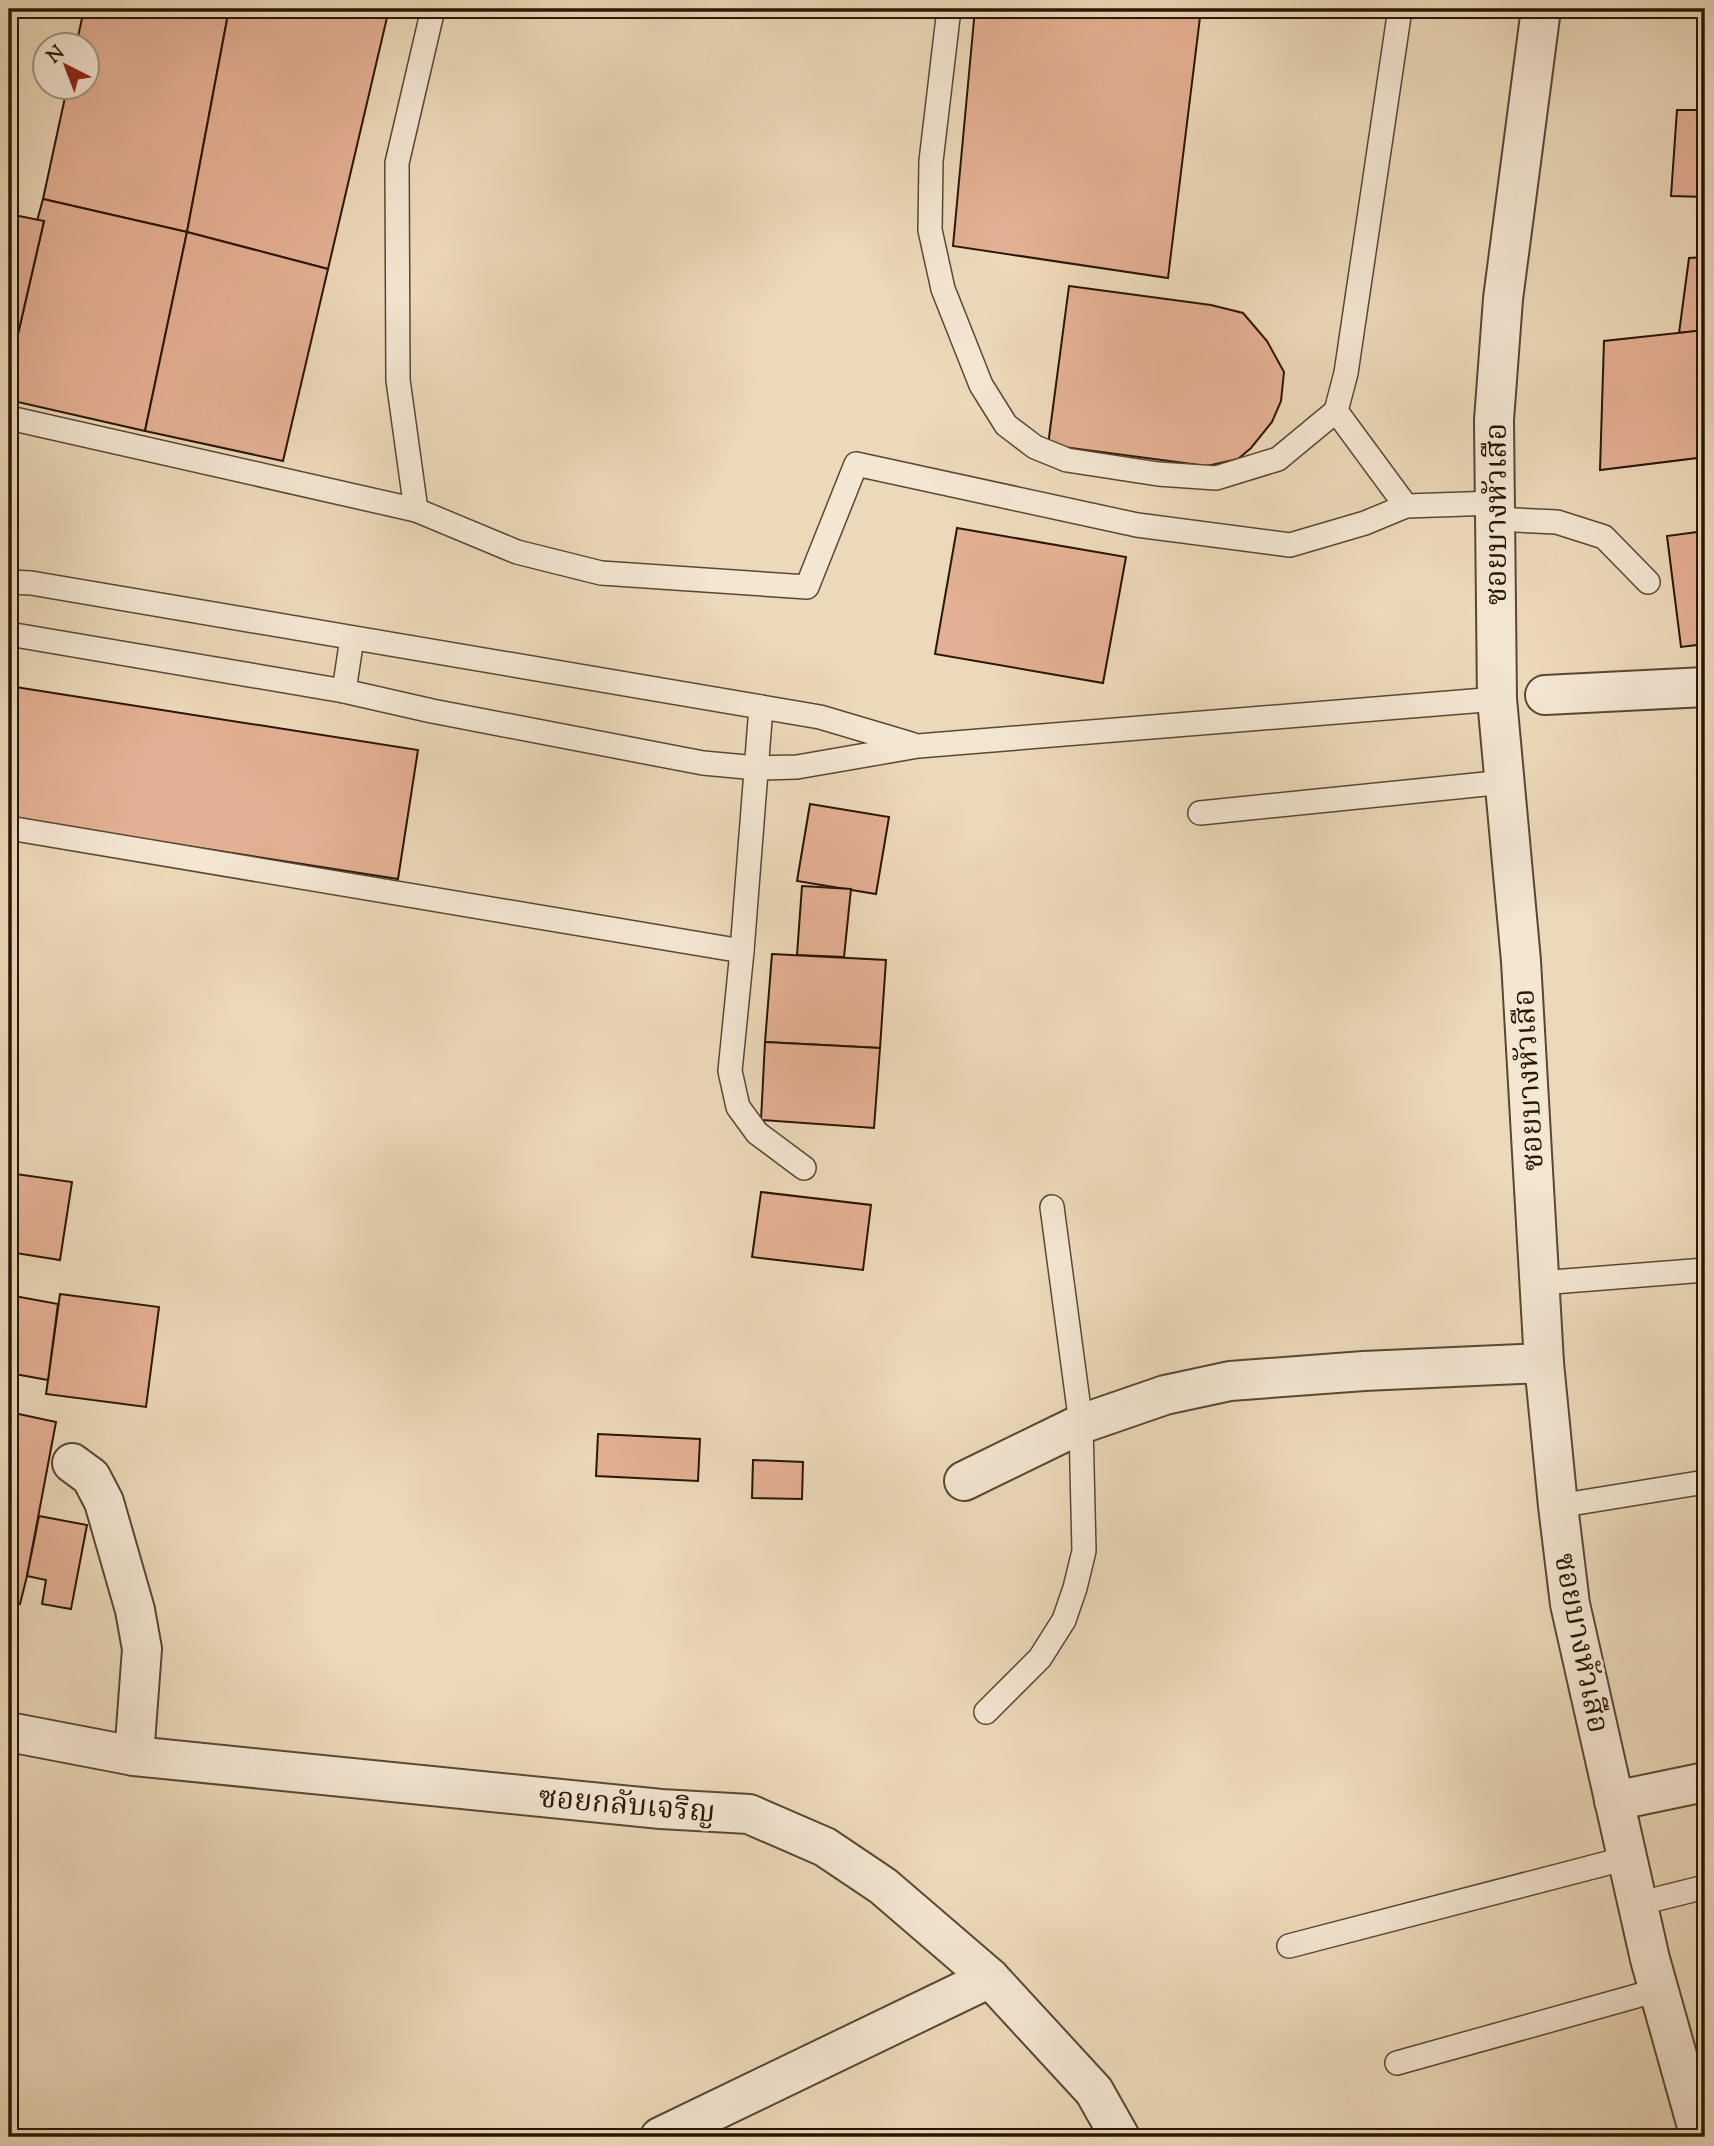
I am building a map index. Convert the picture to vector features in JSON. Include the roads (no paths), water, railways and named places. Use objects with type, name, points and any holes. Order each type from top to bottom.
[{"type":"street","name":"ซอยบางหัวเสือ","points":[[1541,9],[1503,299],[1494,421],[1495,511],[1521,697],[1505,782],[1521,961],[1544,1363],[1570,1604],[1637,1904],[1658,1990],[1700,2137]]},
{"type":"street","points":[[1521,697],[1705,687]]},
{"type":"street","points":[[964,1482],[1081,1424],[1165,1395],[1230,1381],[1364,1371],[1544,1363]]},
{"type":"street","points":[[72,1463],[91,1477],[104,1502],[135,1609],[142,1649],[134,1756]]},
{"type":"street","name":"ซอยกลับเจริญ","points":[[9,1732],[134,1756],[661,1810],[749,1814],[825,1847],[883,1886],[990,1978],[1094,2091],[1119,2137]]},
{"type":"street","points":[[1614,1801],[1705,1782]]},
{"type":"street","points":[[660,2137],[990,1978]]},
{"type":"lane","points":[[416,510],[398,380],[397,163],[433,9]]},
{"type":"lane","points":[[949,9],[931,162],[930,230],[943,289],[981,385],[1006,425],[1035,447],[1067,460],[1158,474],[1216,478],[1278,459],[1336,411],[1346,373],[1400,9]]},
{"type":"lane","points":[[1336,411],[1406,506]]},
{"type":"lane","points":[[13,419],[416,510],[517,552],[601,573],[807,587],[856,464],[1136,525],[1290,545],[1365,523],[1406,506],[1495,511],[1557,522],[1604,537],[1648,582]]},
{"type":"lane","points":[[9,582],[31,583],[820,717],[918,746]]},
{"type":"lane","points":[[9,634],[344,691],[432,711],[689,760],[757,768],[797,767],[918,746],[1521,697]]},
{"type":"lane","points":[[344,691],[352,638]]},
{"type":"lane","points":[[761,707],[730,1071],[738,1107],[757,1133],[804,1168]]},
{"type":"lane","points":[[1200,813],[1505,782]]},
{"type":"lane","points":[[9,828],[742,951]]},
{"type":"lane","points":[[986,1712],[1040,1658],[1064,1620],[1076,1588],[1084,1551],[1081,1424],[1052,1207]]},
{"type":"lane","points":[[1540,1283],[1705,1270]]},
{"type":"lane","points":[[1558,1506],[1705,1482]]},
{"type":"lane","points":[[1289,1946],[1627,1858]]},
{"type":"lane","points":[[1637,1904],[1705,1887]]},
{"type":"lane","points":[[1397,2063],[1658,1990]]}]
